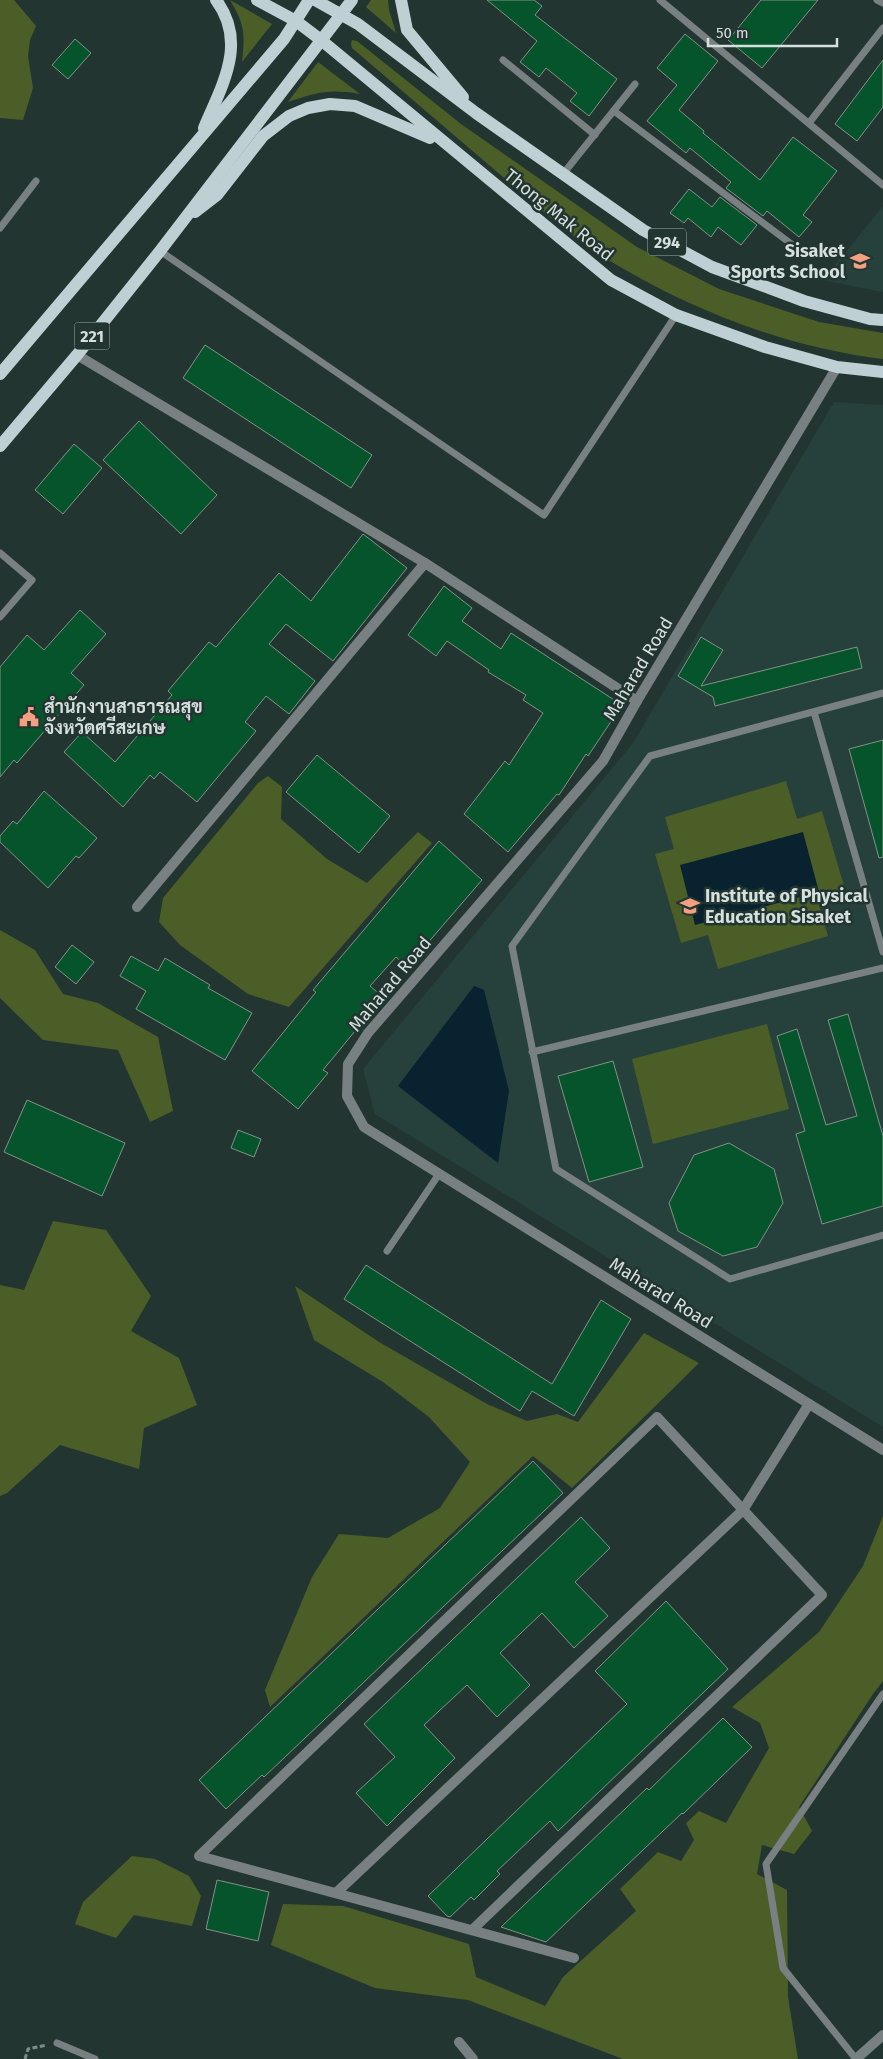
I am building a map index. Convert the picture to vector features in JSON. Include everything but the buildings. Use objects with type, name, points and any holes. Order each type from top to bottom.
[{"type":"main road","points":[[198,142],[230,63],[232,45],[229,26],[223,9],[216,0]]},
{"type":"main road","name":"Thong Mak Road","points":[[257,0],[296,21],[321,40],[444,144],[611,280],[676,315],[764,347],[837,367],[883,372]]},
{"type":"main road","name":"221","points":[[0,374],[284,39],[309,0]]},
{"type":"main road","name":"Thong Mak Road","points":[[315,0],[358,24],[476,113],[643,230],[712,267],[804,301],[883,320]]},
{"type":"main road","name":"221","points":[[0,446],[77,355],[160,250],[352,0]]},
{"type":"main road","points":[[401,0],[407,30],[476,113]]},
{"type":"main road","points":[[180,224],[217,195],[263,136],[289,116],[308,108],[330,104],[355,106],[444,144]]},
{"type":"street","points":[[77,355],[424,563],[637,701]]},
{"type":"street","name":"Maharad Road","points":[[837,367],[603,761],[368,1033],[348,1064],[347,1096],[364,1127],[883,1450]]},
{"type":"street","points":[[137,907],[424,563]]},
{"type":"street","points":[[336,1893],[743,1510],[809,1404]]},
{"type":"street","points":[[472,1930],[822,1595],[657,1417],[199,1856],[574,1958]]},
{"type":"street","points":[[856,2059],[883,2035]]},
{"type":"street","points":[[458,2042],[473,2059]]},
{"type":"lane","points":[[660,0],[883,185]]},
{"type":"lane","points":[[877,0],[883,3]]},
{"type":"lane","points":[[809,123],[883,28]]},
{"type":"lane","points":[[503,60],[595,135]]},
{"type":"lane","points":[[563,174],[635,84]]},
{"type":"lane","points":[[614,111],[794,246]]},
{"type":"lane","points":[[0,228],[36,181]]},
{"type":"lane","points":[[160,250],[544,515],[676,315]]},
{"type":"lane","points":[[0,553],[32,580],[0,617]]},
{"type":"lane","points":[[883,693],[650,756],[512,946],[556,1170],[730,1279],[883,1234]]},
{"type":"lane","points":[[814,712],[883,952]]},
{"type":"lane","points":[[532,1052],[883,968]]},
{"type":"lane","points":[[387,1251],[439,1174]]},
{"type":"lane","points":[[856,2059],[783,1968],[766,1864],[883,1694]]},
{"type":"lane","points":[[57,2043],[95,2059]]},
{"type":"path","points":[[25,2059],[28,2049],[57,2043]]},
{"type":"shaded area","name":"Sisaket Sports School","points":[[883,206],[883,292],[822,280],[854,242]]},
{"type":"shaded area","name":"Institute of Physical Education Sisaket","points":[[834,402],[883,405],[883,1427],[375,1114],[363,1069],[633,743]]},
{"type":"shaded area","points":[[803,832],[819,892],[695,925],[680,865]]},
{"type":"shaded area","points":[[474,986],[484,990],[509,1091],[498,1163],[398,1086]]},
{"type":"green space","points":[[0,0],[14,0],[36,26],[30,40],[28,56],[33,88],[23,120],[0,118]]},
{"type":"green space","points":[[230,0],[272,24],[242,62],[243,30],[239,16]]},
{"type":"green space","points":[[371,0],[388,0],[396,33],[366,7]]},
{"type":"green space","points":[[352,40],[357,41],[461,124],[637,247],[719,289],[819,322],[883,333],[883,359],[813,346],[778,337],[744,325],[678,298],[615,264],[568,232],[524,195],[352,48]]},
{"type":"green space","points":[[318,62],[360,94],[324,92],[288,102]]},
{"type":"green space","points":[[268,776],[282,787],[281,819],[327,859],[367,883],[418,832],[432,843],[289,1007],[248,994],[180,945],[159,922],[163,898],[258,783]]},
{"type":"green space","points":[[786,781],[797,819],[822,811],[847,896],[819,905],[828,936],[718,969],[708,935],[681,943],[655,854],[674,849],[665,817]]},
{"type":"green space","points":[[0,930],[35,950],[63,994],[98,1003],[158,1037],[173,1111],[150,1122],[118,1050],[43,1040],[0,998]]},
{"type":"green space","points":[[767,1024],[789,1109],[653,1144],[632,1059]]},
{"type":"green space","points":[[53,1221],[106,1230],[151,1296],[131,1331],[179,1358],[197,1405],[144,1428],[139,1469],[60,1445],[7,1493],[0,1496],[0,1285],[24,1290]]},
{"type":"green space","points":[[295,1286],[379,1342],[487,1404],[527,1421],[557,1414],[578,1422],[644,1333],[699,1363],[572,1488],[533,1456],[270,1707],[265,1690],[312,1577],[339,1534],[388,1538],[440,1508],[470,1462],[429,1417],[383,1382],[314,1340]]},
{"type":"green space","points":[[883,1516],[883,1681],[799,1807],[812,1831],[794,1854],[762,1845],[757,1874],[787,1890],[788,1997],[798,2059],[623,2059],[468,2000],[375,1988],[271,1945],[283,1904],[343,1906],[469,1944],[476,1977],[545,2006],[563,1977],[636,1911],[620,1889],[658,1852],[681,1861],[694,1840],[686,1823],[699,1811],[726,1823],[769,1748],[760,1723],[732,1707],[819,1632],[863,1566]]},
{"type":"green space","points":[[132,1856],[155,1859],[189,1876],[201,1896],[192,1926],[134,1915],[116,1938],[75,1924],[83,1902]]},
{"type":"place","name":"Sisaket Sports School","points":[[860,261]]},
{"type":"place","name":"สำนักงานสาธารณสุข จังหวัดศรีสะเกษ","points":[[29,717]]},
{"type":"place","name":"Institute of Physical Education Sisaket","points":[[690,906]]}]
